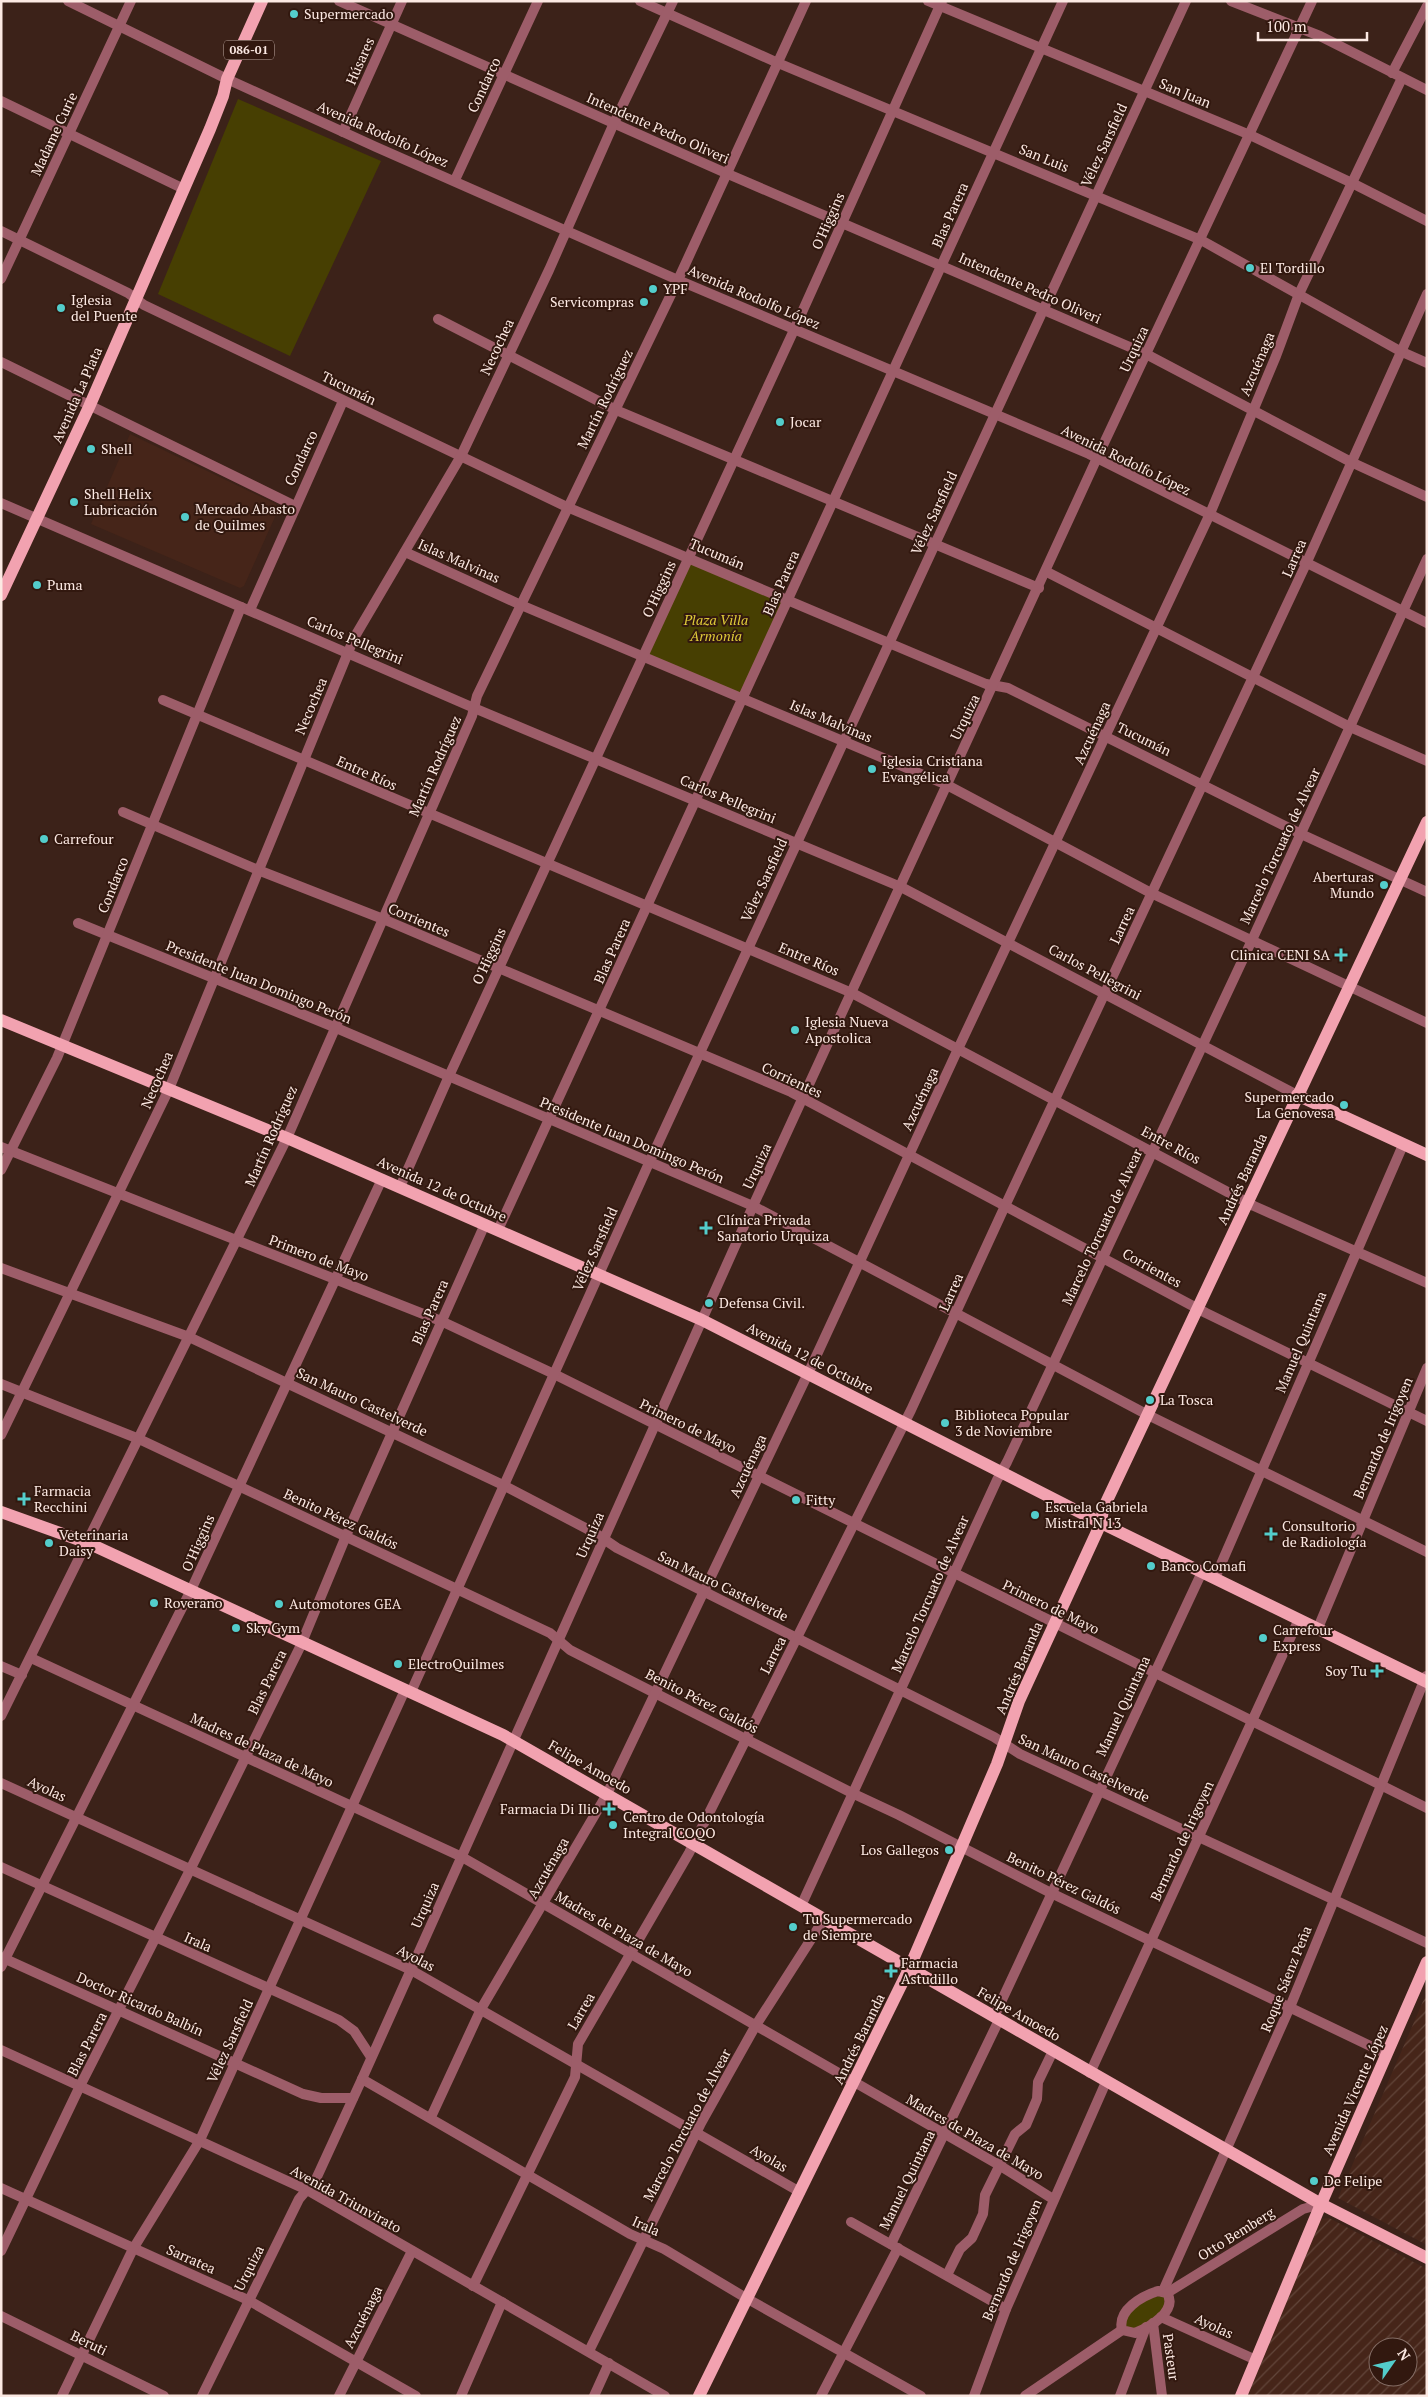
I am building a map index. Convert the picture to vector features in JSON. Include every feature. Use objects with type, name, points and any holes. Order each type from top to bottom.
[{"type":"main road","name":"Avenida La Plata","points":[[230,81],[262,1]]},
{"type":"main road","name":"Avenida La Plata","points":[[1,595],[89,407],[223,96],[271,1]]},
{"type":"main road","name":"Andrés Baranda","points":[[1404,882],[1427,822]]},
{"type":"main road","name":"Andrés Baranda","points":[[699,2396],[909,1969],[962,1848],[1020,1701],[1054,1624],[1101,1522],[1110,1514],[1152,1417],[1300,1097],[1404,882],[1427,841]]},
{"type":"main road","name":"Avenida 12 de Octubre","points":[[1,1020],[287,1138],[702,1320],[1101,1522],[1426,1679]]},
{"type":"main road","name":"Carlos Pellegrini","points":[[1300,1097],[1427,1155]]},
{"type":"main road","name":"Felipe Amoedo","points":[[1,1512],[88,1543],[514,1741],[1227,2152],[1321,2204],[1427,2258]]},
{"type":"main road","name":"Avenida Vicente López","points":[[1241,2396],[1321,2204],[1427,1962]]},
{"type":"street","name":"Avenida Rodolfo López","points":[[68,1],[230,81],[343,132],[678,280],[1097,458],[1209,516],[1427,623]]},
{"type":"street","name":"Madame Curie","points":[[1,279],[131,1]]},
{"type":"street","name":"Intendente Pedro Oliveri","points":[[339,1],[728,174],[1043,308],[1146,354],[1351,462],[1427,497]]},
{"type":"street","name":"Húsares","points":[[343,132],[402,1]]},
{"type":"street","name":"Condarco","points":[[455,180],[538,1]]},
{"type":"street","name":"San Luis","points":[[640,1],[778,62],[1096,194],[1201,240],[1400,351],[1427,363]]},
{"type":"street","name":"Necochea","points":[[1,1435],[169,1089],[354,638],[462,456],[567,230],[614,123],[673,1]]},
{"type":"street","name":"Martín Rodríguez","points":[[1,1716],[140,1439],[287,1138],[474,708],[477,696],[678,280],[806,1]]},
{"type":"street","name":"San Juan","points":[[928,1],[941,4],[1042,49],[1250,135],[1427,221]]},
{"type":"street","name":"Blas Parera","points":[[498,1230],[550,1121],[742,698],[789,600],[993,152],[1064,1]]},
{"type":"street","name":"Vélez Sarsfield","points":[[62,2396],[133,2249],[200,2140],[351,1807],[458,1588],[699,1054],[1186,1]]},
{"type":"street","points":[[1231,1],[1299,30],[1320,36],[1427,90]]},
{"type":"street","name":"Urquiza","points":[[202,2396],[299,2199],[316,2179],[462,1858],[753,1206],[1047,572],[1097,458],[1312,1]]},
{"type":"street","name":"O'Higgins","points":[[400,1187],[546,864],[794,330],[941,4]]},
{"type":"street","name":"Azcuénaga","points":[[431,2118],[481,2009],[607,1794],[860,1262],[958,1048],[1107,736],[1209,516],[1276,356],[1299,294],[1352,183],[1427,6]]},
{"type":"street","points":[[1,101],[184,189]]},
{"type":"street","name":"Tucumán","points":[[1,231],[343,400],[568,507],[986,684],[1008,688],[1300,834],[1427,892]]},
{"type":"street","name":"Larrea","points":[[473,2286],[573,2080],[578,2044],[694,1844],[905,1422],[1306,564],[1427,294]]},
{"type":"street","points":[[438,319],[616,410],[1038,588]]},
{"type":"street","points":[[1,362],[89,407],[295,506]]},
{"type":"street","name":"Condarco","points":[[1,1170],[6,1148],[62,1046],[197,715],[343,400]]},
{"type":"street","name":"Carlos Pellegrini","points":[[1,503],[474,708],[901,887],[1300,1097]]},
{"type":"street","name":"Islas Malvinas","points":[[405,552],[521,605],[947,785],[1152,893],[1353,990],[1427,1023]]},
{"type":"street","name":"Marcelo Torcuato de Alvear","points":[[801,1906],[854,1794],[953,1574],[1252,940],[1427,559]]},
{"type":"street","points":[[1047,572],[1155,629],[1350,727],[1427,762]]},
{"type":"street","name":"Entre Ríos","points":[[162,700],[428,815],[852,992],[1251,1204],[1427,1283]]},
{"type":"street","name":"Corrientes","points":[[123,812],[258,870],[383,919],[803,1099],[1202,1311],[1427,1421]]},
{"type":"street","name":"Presidente Juan Domingo Perón","points":[[78,923],[334,1027],[550,1121],[753,1206],[1152,1417],[1427,1552]]},
{"type":"street","name":"Manuel Quintana","points":[[1215,1578],[1307,1362],[1403,1145]]},
{"type":"street","name":"Primero de Mayo","points":[[6,1148],[441,1321],[554,1374],[853,1525],[1251,1722],[1382,1784],[1427,1808]]},
{"type":"street","name":"O'Higgins","points":[[3,1961],[191,1590],[382,1179]]},
{"type":"street","name":"Blas Parera","points":[[1,2251],[80,2086],[190,1870],[302,1641],[392,1431],[485,1224]]},
{"type":"street","name":"San Mauro Castelverde","points":[[1,1268],[189,1337],[392,1431],[503,1485],[617,1548],[994,1737],[1020,1754],[1427,1943]]},
{"type":"street","name":"Bernardo de Irigoyen","points":[[1318,1628],[1427,1368]]},
{"type":"street","name":"Benito Pérez Galdós","points":[[1,1384],[140,1439],[550,1632],[570,1650],[854,1794],[1051,1893],[1387,2054]]},
{"type":"street","name":"Manuel Quintana","points":[[821,2396],[894,2246],[1051,1893],[1202,1572]]},
{"type":"street","name":"Bernardo de Irigoyen","points":[[1090,2074],[1299,1619]]},
{"type":"street","name":"Madres de Plaza de Mayo","points":[[30,1658],[462,1858],[999,2165],[1053,2199]]},
{"type":"street","points":[[1,1666],[22,1675]]},
{"type":"street","name":"Roque Sáenz Peña","points":[[1153,2322],[1170,2305],[1165,2292],[1290,2007],[1426,1679]]},
{"type":"street","name":"Ayolas","points":[[1,1783],[411,1970],[800,2192]]},
{"type":"street","name":"Irala","points":[[1,1867],[348,2025],[359,2037],[372,2058]]},
{"type":"street","name":"Marcelo Torcuato de Alvear","points":[[589,2352],[642,2239],[696,2132],[756,2026],[824,1919]]},
{"type":"street","name":"Doctor Ricardo Balbín","points":[[3,1961],[120,2010],[311,2097],[352,2098]]},
{"type":"street","name":"Avenida Triunvirato","points":[[1,2050],[307,2190],[665,2396]]},
{"type":"street","points":[[947,2276],[960,2249],[972,2238],[983,2214],[984,2195],[1015,2134],[1026,2125],[1036,2099],[1038,2082],[1053,2051]]},
{"type":"street","name":"Irala","points":[[362,2079],[630,2234],[664,2249],[746,2298],[921,2396]]},
{"type":"street","name":"Bernardo de Irigoyen","points":[[974,2396],[1006,2309],[1106,2082]]},
{"type":"street","name":"Sarratea","points":[[1,2188],[248,2300],[416,2396]]},
{"type":"street","name":"Otto Bemberg","points":[[1122,2330],[1122,2316],[1146,2296],[1165,2292],[1303,2209],[1321,2204]]},
{"type":"street","points":[[852,2222],[1006,2309]]},
{"type":"street","name":"Azcuénaga","points":[[339,2396],[412,2251]]},
{"type":"street","points":[[461,2396],[502,2302]]},
{"type":"street","name":"Beruti","points":[[1,2316],[164,2396]]},
{"type":"street","points":[[1025,2396],[1122,2330],[1136,2333],[1153,2322]]},
{"type":"street","points":[[1120,2396],[1153,2322]]},
{"type":"street","name":"Ayolas","points":[[1153,2322],[1256,2360]]},
{"type":"street","name":"Pasteur","points":[[1153,2322],[1162,2396]]},
{"type":"street","points":[[594,2396],[609,2363]]},
{"type":"shaded area","name":"Mercado Abasto de Quilmes","points":[[130,434],[276,504],[278,510],[244,586],[240,588],[91,524]]},
{"type":"shaded area","points":[[1427,1992],[1427,2245],[1338,2198]]},
{"type":"shaded area","points":[[1329,2218],[1427,2269],[1427,2396],[1246,2396],[1321,2219]]},
{"type":"green space","points":[[238,99],[381,161],[290,356],[158,294]]},
{"type":"green space","name":"Plaza Villa Armonía","points":[[689,557],[789,600],[742,698],[643,656]]},
{"type":"green space","points":[[1165,2295],[1164,2310],[1141,2328],[1124,2328],[1133,2309],[1144,2301]]},
{"type":"place","name":"Supermercado","points":[[294,14]]},
{"type":"place","name":"El Tordillo","points":[[1250,268]]},
{"type":"place","name":"YPF","points":[[653,289]]},
{"type":"place","name":"Servicompras","points":[[644,302]]},
{"type":"place","name":"Iglesia del Puente","points":[[61,308]]},
{"type":"place","name":"Jocar","points":[[780,422]]},
{"type":"place","name":"Shell","points":[[91,449]]},
{"type":"place","name":"Shell Helix Lubricación","points":[[74,502]]},
{"type":"place","name":"Mercado Abasto de Quilmes","points":[[185,517]]},
{"type":"place","name":"Puma","points":[[37,585]]},
{"type":"place","name":"Iglesia Cristiana Evangélica","points":[[872,769]]},
{"type":"place","name":"Carrefour","points":[[44,839]]},
{"type":"place","name":"Aberturas Mundo","points":[[1384,885]]},
{"type":"place","name":"Clinica CENI SA","points":[[1341,955]]},
{"type":"place","name":"Iglesia Nueva Apostolica","points":[[795,1030]]},
{"type":"place","name":"Supermercado La Genovesa","points":[[1344,1105]]},
{"type":"place","name":"Clínica Privada Sanatorio Urquiza","points":[[706,1228]]},
{"type":"place","name":"Defensa Civil.","points":[[709,1303]]},
{"type":"place","name":"La Tosca","points":[[1150,1400]]},
{"type":"place","name":"Biblioteca Popular 3 de Noviembre","points":[[945,1423]]},
{"type":"place","name":"Farmacia Recchini","points":[[24,1499]]},
{"type":"place","name":"Fitty","points":[[796,1500]]},
{"type":"place","name":"Escuela Gabriela Mistral N 13","points":[[1035,1515]]},
{"type":"place","name":"Consultorio de Radiología","points":[[1271,1534]]},
{"type":"place","name":"Veterinaria Daisy","points":[[49,1543]]},
{"type":"place","name":"Banco Comafi","points":[[1151,1566]]},
{"type":"place","name":"Roverano","points":[[154,1603]]},
{"type":"place","name":"Automotores GEA","points":[[279,1604]]},
{"type":"place","name":"Sky Gym","points":[[236,1628]]},
{"type":"place","name":"Carrefour Express","points":[[1263,1638]]},
{"type":"place","name":"ElectroQuilmes","points":[[398,1664]]},
{"type":"place","name":"Soy Tu","points":[[1377,1671]]},
{"type":"place","name":"Farmacia Di Ilio","points":[[609,1809]]},
{"type":"place","name":"Centro de Odontología Integral COQO","points":[[613,1825]]},
{"type":"place","name":"Los Gallegos","points":[[949,1850]]},
{"type":"place","name":"Tu Supermercado de Siempre","points":[[793,1927]]},
{"type":"place","name":"Farmacia Astudillo","points":[[891,1971]]},
{"type":"place","name":"De Felipe","points":[[1314,2181]]}]
